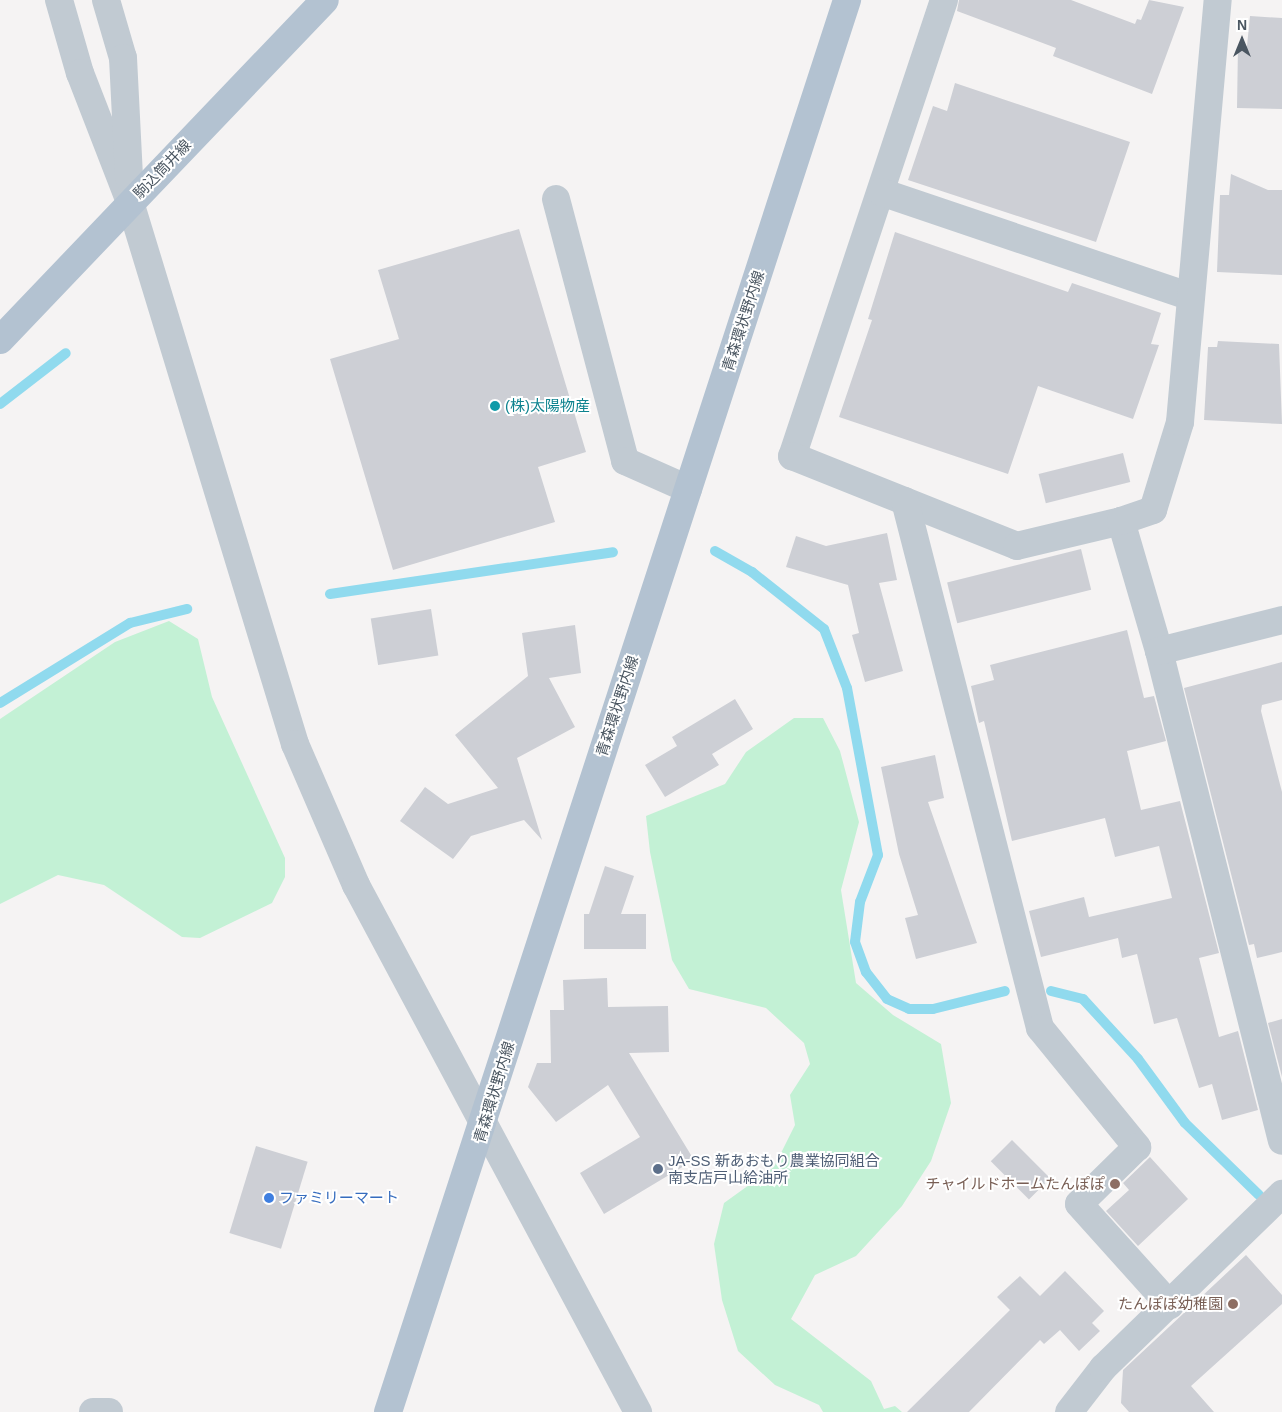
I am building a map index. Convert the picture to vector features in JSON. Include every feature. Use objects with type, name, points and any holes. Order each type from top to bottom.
[{"type":"main road","name":"駒込筒井線","points":[[0,340],[325,0]]},
{"type":"main road","name":"青森環状野内線","points":[[388,1412],[483,1128],[538,945],[847,0]]},
{"type":"street","points":[[59,0],[80,73],[130,202],[295,744],[356,885],[483,1128],[638,1412]]},
{"type":"street","points":[[106,0],[122,58],[130,202]]},
{"type":"street","points":[[944,0],[792,456],[1018,546],[1121,521],[1153,510],[1180,422],[1217,10]]},
{"type":"street","points":[[881,192],[1191,297]]},
{"type":"street","points":[[556,199],[625,461],[688,489]]},
{"type":"street","points":[[904,501],[1040,1028],[1138,1147],[1080,1204],[1170,1305]]},
{"type":"street","points":[[1121,521],[1159,651],[1282,1141]]},
{"type":"street","points":[[1159,651],[1282,620]]},
{"type":"street","points":[[1068,1412],[1103,1368],[1170,1305],[1282,1194]]},
{"type":"street","points":[[93,1412],[109,1412]]},
{"type":"green space","points":[[169,621],[198,639],[212,697],[285,858],[285,877],[272,903],[200,938],[182,937],[104,885],[58,875],[0,904],[0,719],[115,642]]},
{"type":"green space","points":[[794,718],[823,718],[840,751],[859,822],[841,890],[856,983],[893,1015],[941,1044],[951,1103],[931,1161],[902,1206],[856,1256],[815,1275],[791,1319],[871,1381],[884,1409],[895,1406],[902,1412],[823,1412],[819,1405],[775,1385],[738,1351],[722,1300],[714,1244],[724,1203],[774,1167],[795,1125],[790,1095],[810,1064],[804,1043],[766,1008],[689,989],[672,960],[650,852],[646,816],[725,784],[746,752]]},
{"type":"building","points":[[959,0],[1071,0],[1135,24],[1137,19],[1141,20],[1149,0],[1184,7],[1152,94],[1053,56],[1056,48],[957,11]]},
{"type":"building","points":[[1250,16],[1282,18],[1282,109],[1237,108],[1238,45],[1247,46]]},
{"type":"building","points":[[955,83],[1130,142],[1096,242],[908,180],[933,106],[947,111]]},
{"type":"building","points":[[1231,174],[1268,190],[1282,190],[1282,275],[1217,272],[1220,195],[1229,195]]},
{"type":"building","name":"(株)太陽物産","points":[[519,229],[586,452],[538,467],[555,522],[393,570],[330,359],[399,339],[378,270]]},
{"type":"building","points":[[895,232],[1068,292],[1072,283],[1161,313],[1151,344],[1159,345],[1133,419],[1038,386],[1008,474],[839,417],[872,320],[868,319]]},
{"type":"building","points":[[1218,341],[1279,344],[1282,424],[1204,420],[1208,347],[1217,347]]},
{"type":"building","points":[[1123,453],[1130,482],[1046,503],[1039,474]]},
{"type":"building","points":[[887,533],[897,580],[879,583],[903,671],[865,682],[852,635],[859,633],[848,585],[786,567],[796,536],[826,546]]},
{"type":"building","points":[[1081,549],[1091,590],[957,623],[947,582]]},
{"type":"building","points":[[431,609],[438,655],[378,665],[371,619]]},
{"type":"building","points":[[575,625],[581,673],[549,678],[575,727],[517,758],[542,840],[524,820],[471,836],[453,859],[400,821],[425,787],[448,804],[498,788],[455,735],[528,676],[522,633]]},
{"type":"building","points":[[1127,630],[1144,698],[1154,696],[1166,741],[1127,751],[1141,810],[1180,801],[1219,953],[1199,958],[1219,1037],[1238,1031],[1258,1110],[1222,1120],[1212,1084],[1199,1088],[1177,1018],[1154,1024],[1137,954],[1122,958],[1118,938],[1041,957],[1029,911],[1084,897],[1089,917],[1172,898],[1159,846],[1115,857],[1105,818],[1012,841],[984,721],[979,723],[971,686],[994,680],[990,665]]},
{"type":"building","points":[[1282,662],[1282,700],[1262,705],[1261,711],[1282,792],[1282,952],[1257,958],[1254,944],[1249,945],[1184,688]]},
{"type":"building","points":[[735,699],[753,729],[712,754],[719,765],[665,797],[645,765],[677,746],[672,737]]},
{"type":"building","points":[[935,755],[944,798],[928,802],[977,943],[916,959],[905,918],[918,915],[899,854],[881,767]]},
{"type":"building","points":[[605,866],[634,876],[621,914],[646,914],[646,949],[584,949],[584,914],[589,914]]},
{"type":"building","points":[[607,978],[608,1007],[668,1006],[669,1052],[629,1053],[694,1160],[604,1214],[580,1173],[640,1137],[608,1085],[556,1122],[528,1087],[537,1063],[551,1063],[550,1010],[564,1010],[563,980]]},
{"type":"building","points":[[1282,1019],[1282,1077],[1268,1023]]},
{"type":"building","points":[[1012,1140],[1050,1178],[1029,1199],[991,1161]]},
{"type":"building","name":"ファミリーマート","points":[[256,1146],[308,1162],[281,1249],[229,1233]]},
{"type":"building","points":[[1150,1157],[1188,1199],[1138,1246],[1106,1211],[1129,1190],[1123,1183]]},
{"type":"building","points":[[1246,1255],[1282,1295],[1282,1304],[1191,1386],[1214,1412],[1129,1412],[1121,1403],[1123,1370]]},
{"type":"building","points":[[1065,1271],[1104,1311],[1092,1323],[1100,1331],[1079,1351],[1060,1330],[1044,1344],[1040,1340],[969,1412],[907,1412],[1010,1310],[997,1297],[1020,1276],[1040,1296]]},
{"type":"waterway","points":[[0,404],[66,353]]},
{"type":"waterway","points":[[715,551],[752,572],[824,629],[847,688],[878,855],[860,902],[855,942],[866,972],[887,999],[909,1009],[933,1009],[1005,991]]},
{"type":"waterway","points":[[330,594],[613,552]]},
{"type":"waterway","points":[[0,703],[130,623],[187,609]]},
{"type":"waterway","points":[[1051,991],[1083,999],[1138,1059],[1185,1123],[1259,1195]]},
{"type":"place","name":"(株)太陽物産","points":[[495,406]]},
{"type":"place","name":"JA-SS 新あおもり農業協同組合 南支店戸山給油所","points":[[658,1169]]},
{"type":"place","name":"チャイルドホームたんぽぽ","points":[[1115,1184]]},
{"type":"place","name":"ファミリーマート","points":[[269,1198]]},
{"type":"place","name":"たんぽぽ幼稚園","points":[[1233,1304]]}]
